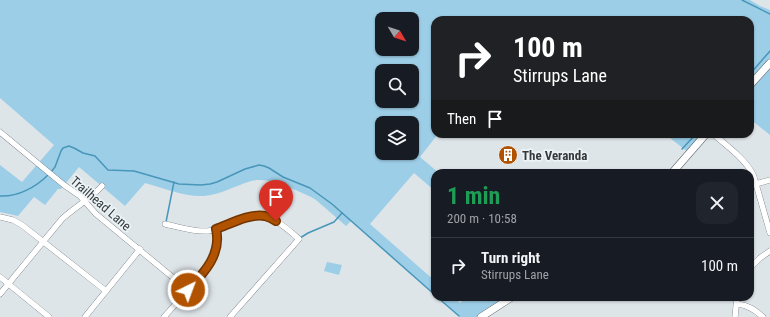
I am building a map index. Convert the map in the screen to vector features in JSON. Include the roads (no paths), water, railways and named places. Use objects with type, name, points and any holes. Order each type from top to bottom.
[{"type":"main road","points":[[754,81],[770,63]]},
{"type":"main road","points":[[675,169],[703,138]]},
{"type":"main road","points":[[481,317],[506,301]]},
{"type":"street","name":"Trailhead Lane","points":[[0,132],[64,185],[78,194],[86,201],[96,214],[188,290]]},
{"type":"street","points":[[717,138],[750,169]]},
{"type":"street","points":[[754,177],[770,233]]},
{"type":"street","points":[[756,184],[770,180]]},
{"type":"street","points":[[0,294],[62,219],[69,212],[86,201],[102,186]]},
{"type":"street","points":[[165,224],[207,231],[250,217],[264,216],[283,225],[299,238],[230,317]]},
{"type":"street","points":[[0,217],[18,222],[28,228],[43,242],[106,292]]},
{"type":"street","points":[[164,317],[204,272],[212,259],[217,246],[218,238],[216,229]]},
{"type":"street","points":[[85,317],[140,250]]},
{"type":"street","points":[[754,264],[770,251]]},
{"type":"street","points":[[0,277],[49,317]]},
{"type":"street","points":[[735,317],[737,304],[749,306],[763,317]]},
{"type":"waterway","points":[[742,0],[770,14]]},
{"type":"waterway","points":[[754,69],[770,51]]},
{"type":"waterway","points":[[682,149],[692,138]]},
{"type":"waterway","points":[[51,172],[55,167],[63,148],[69,146],[83,153],[95,156],[108,170],[134,171],[179,184],[210,184],[245,169],[259,165],[264,166],[283,177],[310,188],[332,204],[431,291]]},
{"type":"waterway","points":[[0,196],[20,193],[32,187],[48,175]]},
{"type":"waterway","points":[[166,222],[174,182]]},
{"type":"waterway","points":[[300,238],[334,222],[342,213]]},
{"type":"waterway","points":[[442,301],[459,316]]},
{"type":"place","name":"The Veranda","points":[[508,155]]}]
